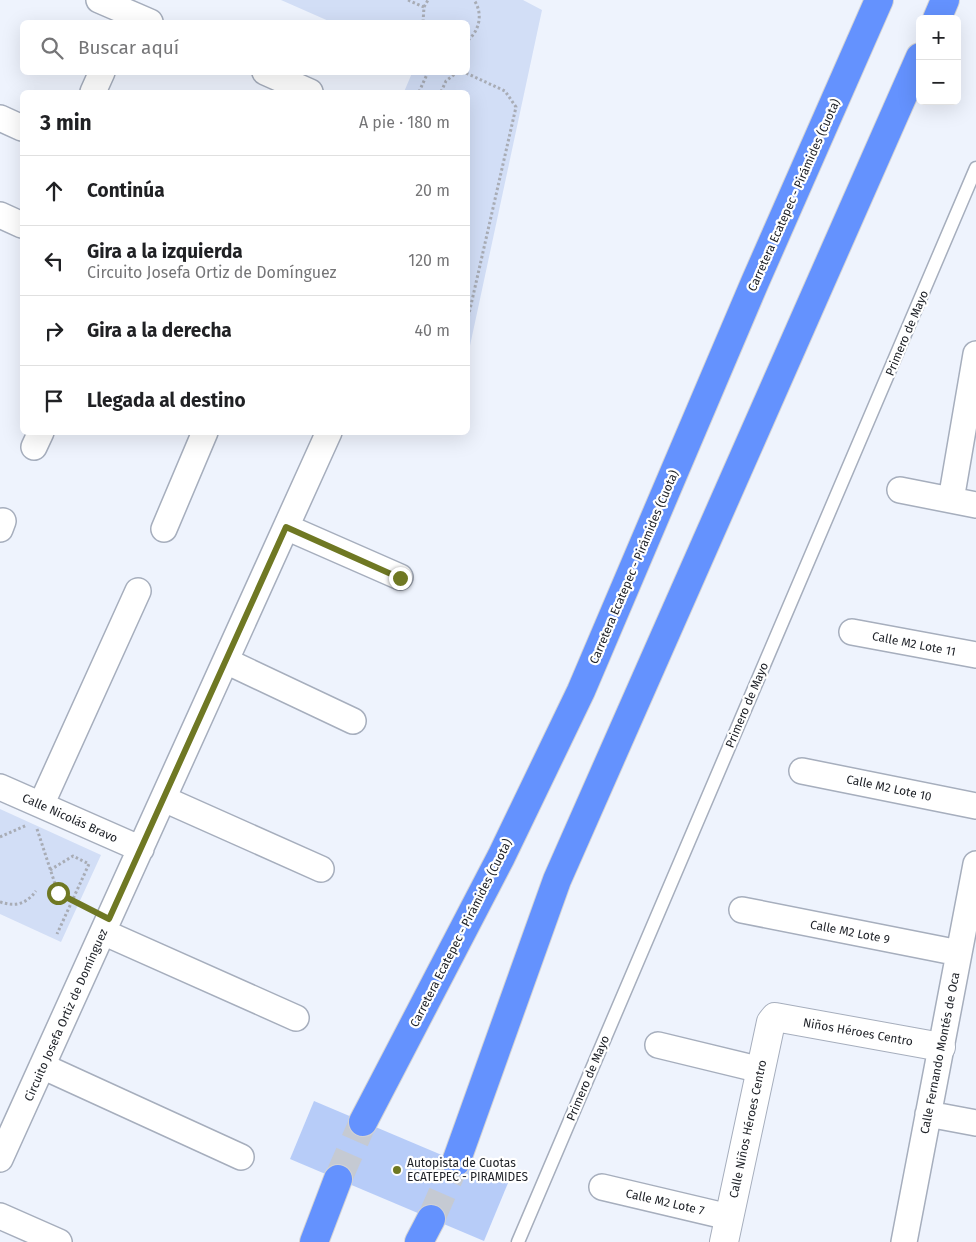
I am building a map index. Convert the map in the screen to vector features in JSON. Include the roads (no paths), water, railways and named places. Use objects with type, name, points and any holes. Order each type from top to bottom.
[{"type":"highway","name":"Carretera Ecatepec - Pirámides (Cuota)","points":[[363,1122],[501,857],[581,691],[755,282],[879,0]]},
{"type":"highway","points":[[938,15],[945,0]]},
{"type":"highway","points":[[456,1162],[557,880],[919,60]]},
{"type":"highway","points":[[314,1242],[338,1179]]},
{"type":"main road","name":"Niños Héroes Centro","points":[[774,1017],[941,1047]]},
{"type":"main road","name":"Calle Niños Héroes Centro","points":[[726,1230],[771,1022],[774,1017]]},
{"type":"street","points":[[99,0],[135,15]]},
{"type":"street","points":[[94,90],[101,75]]},
{"type":"street","points":[[271,75],[305,90]]},
{"type":"street","points":[[0,118],[20,127]]},
{"type":"street","points":[[0,215],[20,224]]},
{"type":"street","points":[[951,500],[976,354]]},
{"type":"street","points":[[164,529],[204,435]]},
{"type":"street","name":"Circuito Josefa Ortiz de Domínguez","points":[[0,1159],[328,435]]},
{"type":"street","points":[[900,490],[976,505]]},
{"type":"street","points":[[286,527],[400,578]]},
{"type":"street","points":[[41,805],[138,592]]},
{"type":"street","name":"Calle M2 Lote 11","points":[[852,632],[976,655]]},
{"type":"street","points":[[226,661],[353,721]]},
{"type":"street","name":"Calle M2 Lote 10","points":[[802,771],[976,806]]},
{"type":"street","name":"Calle Nicolás Bravo","points":[[0,787],[141,850]]},
{"type":"street","points":[[164,798],[321,869]]},
{"type":"street","name":"Calle Fernando Montés de Oca","points":[[904,1242],[941,1047],[964,962],[976,864]]},
{"type":"street","name":"Calle M2 Lote 9","points":[[742,910],[964,962]]},
{"type":"street","points":[[106,925],[296,1018]]},
{"type":"street","points":[[658,1045],[761,1070]]},
{"type":"street","points":[[42,1066],[240,1158]]},
{"type":"street","points":[[928,1114],[976,1123]]},
{"type":"street","name":"Calle M2 Lote 7","points":[[602,1187],[726,1230]]},
{"type":"street","points":[[0,1216],[59,1242]]},
{"type":"lane","name":"Primero de Mayo","points":[[518,1242],[976,168]]},
{"type":"tunnel","points":[[338,1179],[363,1122]]},
{"type":"tunnel","points":[[431,1219],[456,1162]]},
{"type":"place","name":"Autopista de Cuotas ECATEPEC - PIRAMIDES","points":[[397,1170]]}]
